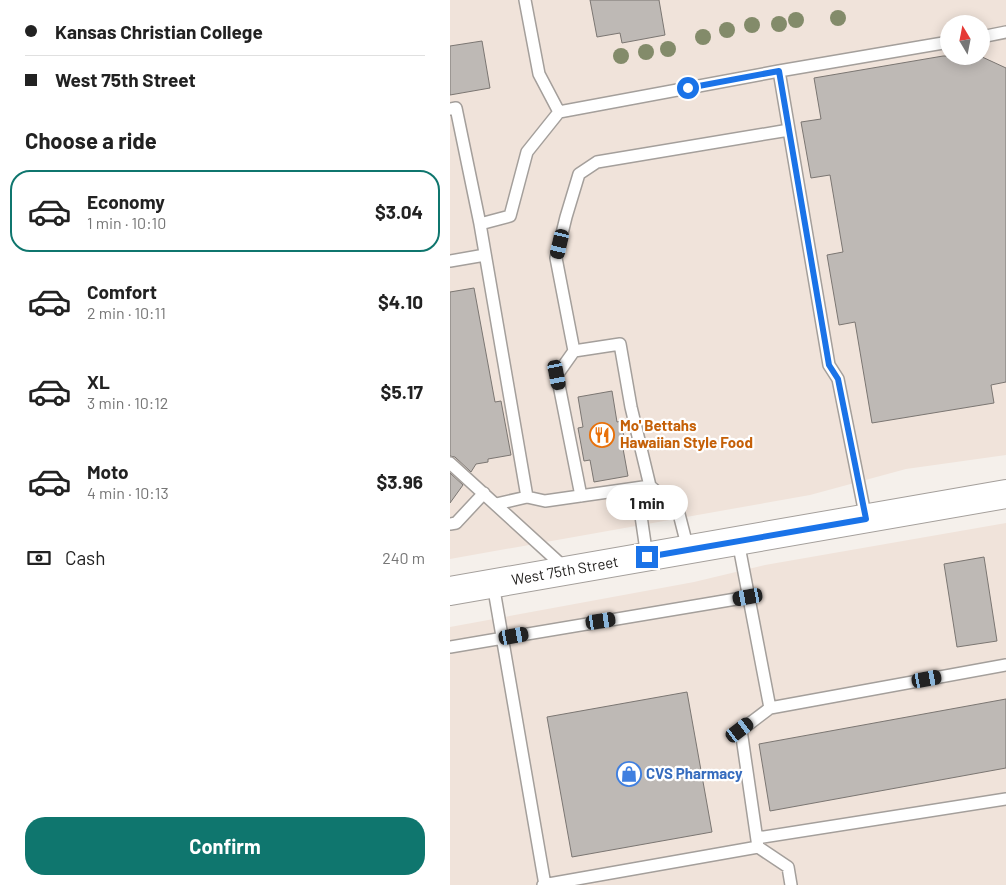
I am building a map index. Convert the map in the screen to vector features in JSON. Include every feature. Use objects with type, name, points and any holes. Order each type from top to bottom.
[{"type":"main road","name":"West 75th Street","points":[[450,592],[1006,494]]},
{"type":"lane","points":[[525,0],[539,74],[559,112]]},
{"type":"lane","points":[[990,35],[1006,32]]},
{"type":"lane","points":[[480,224],[510,216],[527,152],[559,112],[940,44]]},
{"type":"lane","points":[[779,71],[829,365],[838,379],[866,519]]},
{"type":"lane","points":[[450,109],[456,108],[480,224],[527,497]]},
{"type":"lane","points":[[574,352],[556,258],[579,174],[597,162],[789,130]]},
{"type":"lane","points":[[450,262],[485,255]]},
{"type":"lane","points":[[580,496],[557,375],[574,352],[620,344],[631,407],[650,486],[641,516],[647,557]]},
{"type":"lane","points":[[450,463],[568,571]]},
{"type":"lane","points":[[496,504],[527,497],[545,501],[650,486],[678,510],[688,550]]},
{"type":"lane","points":[[450,524],[456,523],[484,493]]},
{"type":"lane","points":[[738,541],[770,708]]},
{"type":"lane","points":[[493,584],[544,885],[758,842],[1006,799]]},
{"type":"lane","points":[[450,647],[748,597]]},
{"type":"lane","points":[[791,885],[788,867],[758,842],[740,730],[770,708],[1006,665]]},
{"type":"shaded area","points":[[450,0],[1006,0],[1006,455],[906,469],[810,495],[450,559]]},
{"type":"shaded area","points":[[1006,523],[1006,885],[450,885],[450,627],[694,582],[765,565]]},
{"type":"building","points":[[590,0],[659,0],[665,35],[622,43],[620,33],[597,37]]},
{"type":"building","points":[[482,41],[490,88],[450,95],[450,46]]},
{"type":"building","points":[[940,57],[940,65],[990,65],[990,61],[1006,68],[1006,382],[991,385],[994,403],[872,423],[855,322],[839,325],[827,255],[843,252],[830,175],[811,178],[801,122],[821,119],[814,78]]},
{"type":"building","points":[[474,288],[495,402],[501,401],[511,455],[488,459],[488,462],[476,464],[471,472],[455,457],[450,456],[450,292]]},
{"type":"building","name":"Mo' Bettahs Hawaiian Style Food","points":[[612,391],[617,422],[621,421],[625,443],[622,443],[628,476],[594,482],[590,460],[584,461],[578,428],[583,427],[578,397]]},
{"type":"building","points":[[450,473],[463,485],[450,503]]},
{"type":"building","points":[[984,557],[997,641],[957,647],[944,564]]},
{"type":"building","name":"CVS Pharmacy","points":[[687,692],[712,832],[572,857],[547,717]]},
{"type":"building","points":[[1006,699],[1006,768],[770,811],[759,744]]},
{"type":"place","name":"Mo' Bettahs Hawaiian Style Food","points":[[602,435]]},
{"type":"place","name":"CVS Pharmacy","points":[[629,774]]},
{"type":"route","points":[[647,557],[866,519],[838,379],[829,365],[779,71],[688,88]]}]
